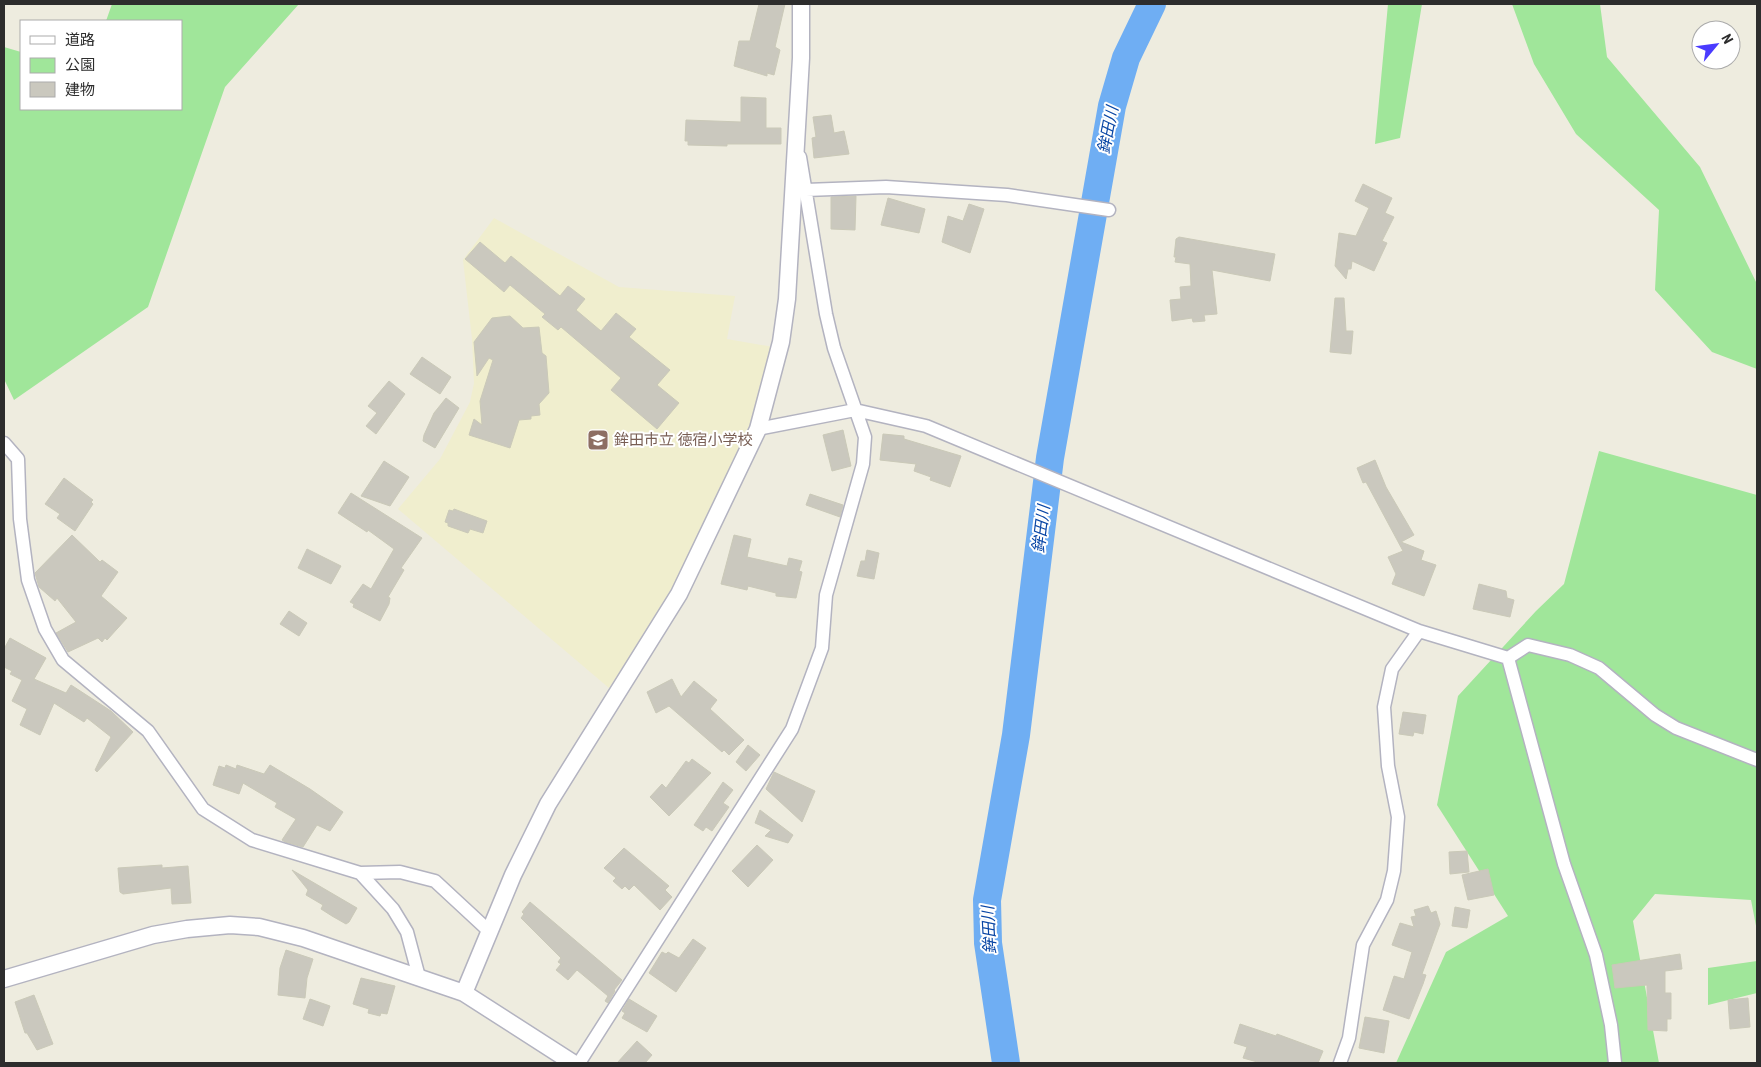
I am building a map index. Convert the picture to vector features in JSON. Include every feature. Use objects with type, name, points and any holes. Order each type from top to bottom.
[{"type":"street","points":[[464,993],[513,875],[545,811],[679,594],[758,428],[781,342],[793,217],[801,4]]},
{"type":"street","points":[[579,1063],[792,729],[822,648],[826,595],[863,464],[865,438],[834,348],[826,314],[797,137]]},
{"type":"street","points":[[806,190],[895,188],[1007,195],[1109,210]]},
{"type":"street","points":[[758,428],[855,410],[926,426],[1419,631],[1508,658],[1528,645],[1570,655],[1599,668],[1655,715],[1676,728],[1757,760]]},
{"type":"street","points":[[4,443],[18,459],[20,519],[28,580],[45,629],[64,660],[148,731],[203,809],[252,840],[360,873],[400,872],[435,881],[490,932]]},
{"type":"street","points":[[1340,1063],[1349,1038],[1364,945],[1387,900],[1394,871],[1398,818],[1388,766],[1384,707],[1392,668],[1419,631]]},
{"type":"street","points":[[1508,658],[1564,864],[1596,955],[1611,1025],[1615,1063]]},
{"type":"street","points":[[360,873],[393,909],[406,932],[419,977]]},
{"type":"street","points":[[4,979],[153,935],[187,929],[230,925],[260,927],[304,938],[464,993],[573,1063]]},
{"type":"shaded area","name":"鉾田市立 徳宿小学校","points":[[494,218],[619,287],[735,296],[727,339],[773,347],[755,422],[673,591],[609,688],[398,509],[440,459],[470,402],[474,383],[472,339],[463,260]]},
{"type":"green space","points":[[112,4],[299,4],[225,87],[148,307],[14,400],[4,379],[4,47],[20,52],[20,110],[182,110],[182,20],[106,20]]},
{"type":"green space","points":[[1388,4],[1422,4],[1400,138],[1375,144]]},
{"type":"green space","points":[[1512,4],[1600,4],[1607,57],[1700,167],[1757,284],[1757,369],[1712,352],[1655,290],[1659,210],[1576,134],[1534,64]]},
{"type":"green space","points":[[1599,451],[1757,495],[1757,931],[1751,900],[1655,894],[1633,921],[1659,1063],[1396,1063],[1446,952],[1508,916],[1437,805],[1458,696],[1536,611],[1564,584]]},
{"type":"green space","points":[[1757,961],[1757,993],[1708,1005],[1708,968]]},
{"type":"building","points":[[759,4],[785,4],[775,47],[780,50],[774,75],[767,73],[767,76],[734,66],[739,41],[750,41]]},
{"type":"building","points":[[741,97],[766,98],[766,128],[781,128],[781,144],[688,145],[688,141],[685,141],[686,120],[741,122]]},
{"type":"building","points":[[831,115],[834,133],[844,131],[849,154],[814,158],[812,138],[816,137],[813,117]]},
{"type":"building","points":[[1363,184],[1392,198],[1385,213],[1394,217],[1382,241],[1387,243],[1374,271],[1352,261],[1351,269],[1348,269],[1346,279],[1335,266],[1339,233],[1356,236],[1369,208],[1355,201]]},
{"type":"building","points":[[856,196],[855,230],[831,229],[831,197]]},
{"type":"building","points":[[888,198],[925,209],[919,233],[881,225]]},
{"type":"building","points":[[969,204],[984,209],[970,253],[942,242],[948,216],[963,221]]},
{"type":"building","points":[[1179,237],[1275,254],[1270,281],[1212,270],[1217,314],[1204,315],[1205,321],[1193,322],[1192,318],[1172,321],[1170,300],[1181,299],[1180,287],[1191,286],[1190,264],[1175,262],[1176,239]]},
{"type":"building","points":[[480,242],[505,263],[511,256],[560,296],[568,286],[585,299],[576,310],[601,331],[616,313],[636,329],[629,337],[670,370],[657,385],[679,403],[657,429],[611,390],[621,378],[561,327],[558,330],[542,317],[545,314],[510,285],[504,292],[465,259]]},
{"type":"building","points":[[1335,298],[1344,298],[1346,331],[1353,331],[1351,354],[1330,352]]},
{"type":"building","points":[[510,316],[523,328],[539,327],[542,353],[546,356],[549,393],[539,404],[540,415],[531,416],[531,419],[519,420],[510,448],[469,435],[474,419],[482,425],[480,401],[493,360],[489,358],[477,376],[474,342],[492,318]]},
{"type":"building","points":[[422,357],[451,377],[440,394],[410,374]]},
{"type":"building","points":[[389,381],[405,394],[376,434],[366,426],[377,413],[368,406]]},
{"type":"building","points":[[446,398],[459,408],[435,448],[423,441],[424,435],[434,413]]},
{"type":"building","points":[[843,430],[851,466],[832,471],[823,435]]},
{"type":"building","points":[[883,434],[904,436],[904,439],[961,456],[950,487],[930,480],[931,477],[914,471],[916,464],[880,460]]},
{"type":"building","points":[[1375,460],[1386,487],[1414,535],[1401,542],[1424,551],[1421,560],[1436,565],[1424,596],[1392,584],[1396,574],[1388,557],[1403,551],[1366,482],[1363,483],[1357,468]]},
{"type":"building","points":[[384,461],[409,477],[390,506],[361,496]]},
{"type":"building","points":[[64,478],[93,500],[91,502],[93,504],[75,531],[57,518],[60,514],[45,504]]},
{"type":"building","points":[[351,493],[422,538],[401,568],[404,570],[388,597],[390,598],[389,604],[380,621],[353,607],[354,604],[350,602],[363,584],[371,589],[394,549],[368,530],[367,532],[338,513]]},
{"type":"building","points":[[810,494],[843,505],[840,517],[806,505]]},
{"type":"building","points":[[454,509],[487,521],[483,533],[470,529],[468,533],[448,526],[448,523],[445,522],[449,510],[453,511]]},
{"type":"building","points":[[72,535],[100,562],[102,560],[118,572],[101,596],[127,618],[107,640],[105,638],[102,642],[98,638],[68,652],[56,633],[76,622],[57,598],[55,601],[39,587],[35,573]]},
{"type":"building","points":[[734,535],[751,539],[747,557],[787,566],[789,558],[802,561],[799,571],[802,572],[796,598],[776,596],[776,593],[748,586],[747,590],[721,584]]},
{"type":"building","points":[[307,549],[341,566],[331,584],[298,568]]},
{"type":"building","points":[[867,550],[879,553],[874,579],[857,576],[861,561],[865,561]]},
{"type":"building","points":[[1479,584],[1506,591],[1507,598],[1514,600],[1510,617],[1473,609]]},
{"type":"building","points":[[289,611],[307,623],[299,636],[280,624]]},
{"type":"building","points":[[10,638],[46,658],[34,679],[66,693],[71,685],[111,711],[133,732],[97,772],[95,770],[111,737],[87,718],[84,722],[54,703],[40,735],[20,725],[27,709],[12,701],[22,680],[10,674],[12,671],[4,667],[4,649]]},
{"type":"building","points":[[672,679],[681,697],[694,681],[717,700],[710,709],[744,740],[729,755],[724,750],[722,752],[669,706],[656,713],[647,692]]},
{"type":"building","points":[[1403,712],[1426,715],[1423,734],[1414,732],[1413,736],[1399,734]]},
{"type":"building","points":[[748,745],[760,755],[746,771],[736,762]]},
{"type":"building","points":[[692,759],[711,773],[669,816],[650,797],[662,784],[666,788],[686,761],[689,763]]},
{"type":"building","points":[[226,765],[236,769],[237,765],[264,774],[270,765],[343,812],[330,831],[317,825],[303,847],[285,842],[282,840],[296,819],[275,807],[277,803],[243,783],[239,794],[213,785],[219,766],[225,768]]},
{"type":"building","points":[[774,772],[815,791],[802,822],[766,789]]},
{"type":"building","points":[[723,782],[733,790],[723,803],[729,807],[712,831],[706,827],[703,831],[694,825]]},
{"type":"building","points":[[760,810],[793,835],[788,843],[765,836],[771,830],[755,823]]},
{"type":"building","points":[[757,845],[773,860],[748,887],[732,871]]},
{"type":"building","points":[[624,848],[669,886],[665,890],[672,897],[660,910],[634,885],[629,890],[625,886],[622,889],[613,881],[616,878],[604,868]]},
{"type":"building","points":[[1467,851],[1469,872],[1450,874],[1449,852]]},
{"type":"building","points":[[162,865],[162,868],[188,866],[191,903],[172,904],[171,888],[123,894],[120,892],[118,868]]},
{"type":"building","points":[[1488,869],[1494,895],[1468,900],[1462,875]]},
{"type":"building","points":[[292,870],[357,908],[349,922],[346,924],[321,909],[323,905],[306,895],[308,890]]},
{"type":"building","points":[[530,902],[622,980],[614,990],[608,1003],[605,1001],[608,996],[577,970],[568,980],[556,970],[561,964],[558,962],[561,958],[521,918],[524,914],[522,912]]},
{"type":"building","points":[[1428,906],[1431,913],[1436,911],[1440,924],[1422,974],[1426,975],[1409,1019],[1383,1010],[1394,976],[1404,979],[1412,952],[1392,945],[1400,923],[1414,927],[1411,917],[1416,916],[1414,910]]},
{"type":"building","points":[[1455,907],[1470,910],[1467,928],[1452,926]]},
{"type":"building","points":[[693,939],[706,948],[676,992],[649,973],[662,952],[666,954],[668,952],[679,958]]},
{"type":"building","points":[[286,950],[313,959],[307,978],[305,998],[278,995],[280,968]]},
{"type":"building","points":[[1680,954],[1682,969],[1665,971],[1665,993],[1671,993],[1671,1019],[1667,1019],[1667,1031],[1648,1030],[1647,985],[1615,988],[1612,965]]},
{"type":"building","points":[[361,978],[395,986],[387,1014],[381,1013],[380,1016],[368,1013],[369,1009],[353,1004]]},
{"type":"building","points":[[34,995],[53,1044],[37,1050],[27,1033],[25,1033],[15,1002]]},
{"type":"building","points":[[1748,998],[1750,1027],[1730,1029],[1728,1000]]},
{"type":"building","points":[[310,999],[330,1006],[323,1026],[303,1019]]},
{"type":"building","points":[[629,999],[657,1016],[647,1032],[622,1018],[625,1013],[622,1011]]},
{"type":"building","points":[[1365,1017],[1389,1021],[1384,1053],[1359,1048]]},
{"type":"building","points":[[1240,1024],[1276,1036],[1277,1034],[1323,1051],[1318,1063],[1261,1063],[1243,1058],[1247,1047],[1234,1043]]},
{"type":"building","points":[[637,1041],[652,1055],[645,1063],[617,1063]]},
{"type":"waterway","name":"鉾田川","points":[[1006,1063],[988,943],[987,900],[1016,735],[1050,458],[1112,106],[1126,58],[1152,4]]},
{"type":"place","name":"鉾田市立 徳宿小学校","points":[[598,440]]}]
